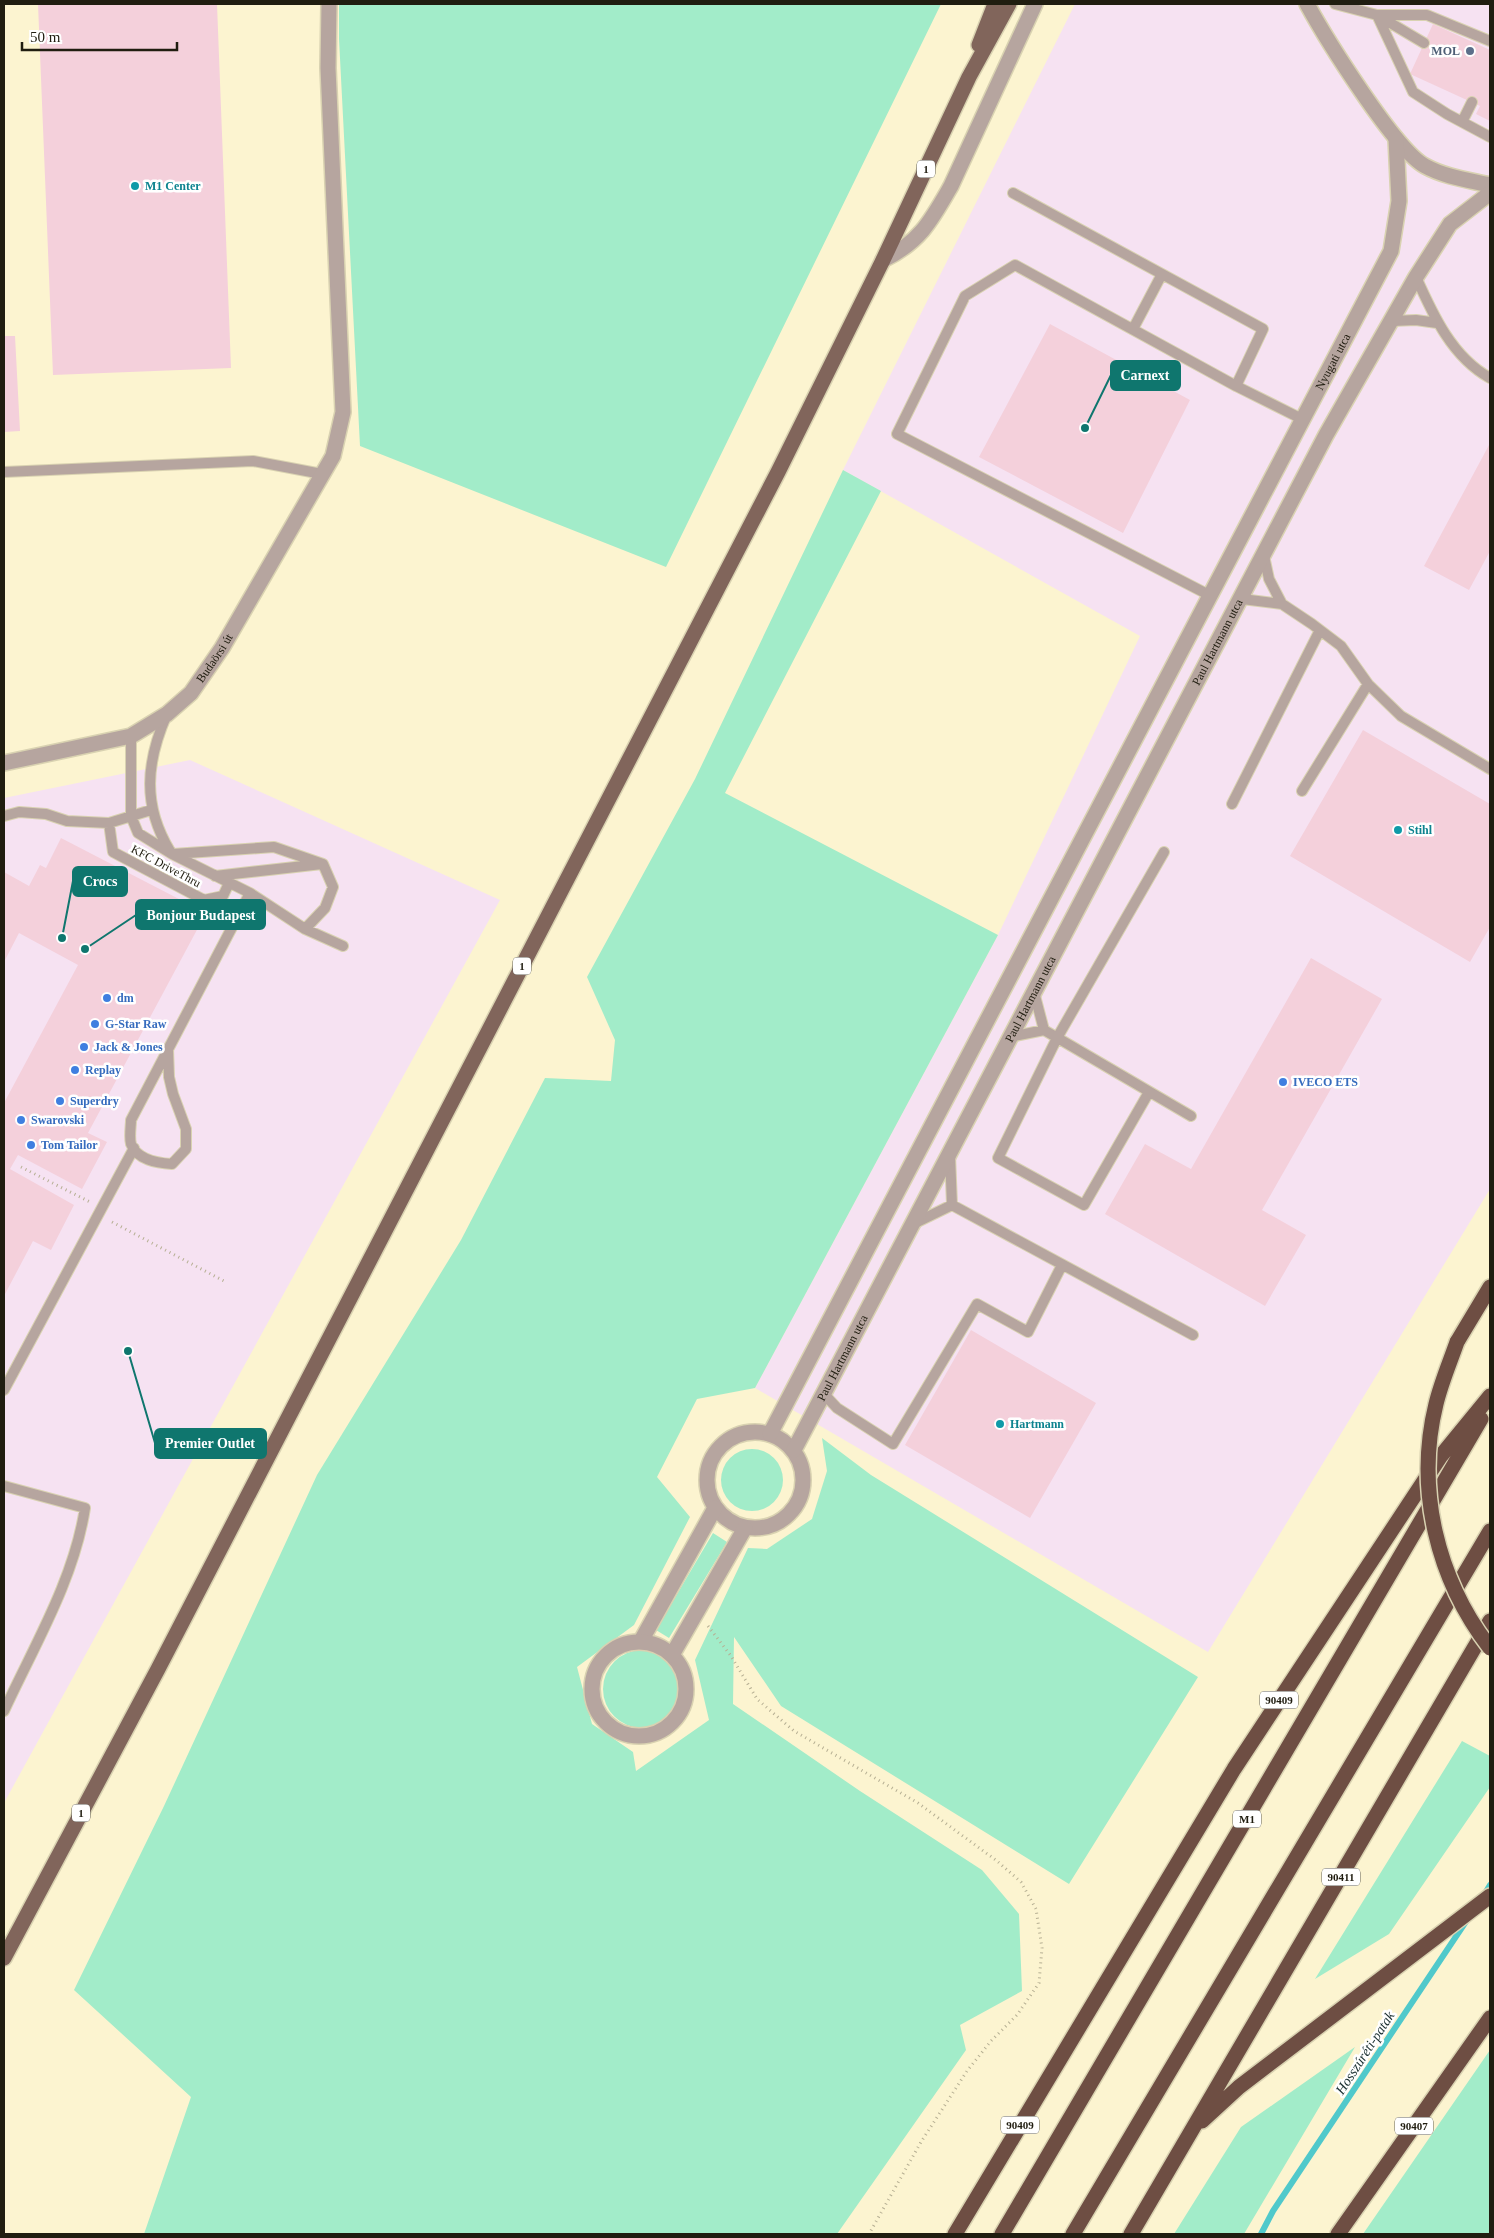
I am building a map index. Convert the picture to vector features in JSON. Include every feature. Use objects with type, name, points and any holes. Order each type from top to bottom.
[{"type":"highway","points":[[1490,1287],[1457,1342],[1436,1404],[1427,1470],[1432,1522],[1444,1567],[1477,1631],[1490,1648]]},
{"type":"highway","name":"90409","points":[[955,2234],[1234,1769],[1440,1457],[1490,1396]]},
{"type":"highway","name":"M1","points":[[1002,2234],[1490,1403]]},
{"type":"highway","points":[[1073,2234],[1490,1531]]},
{"type":"highway","name":"90411","points":[[1131,2234],[1490,1621]]},
{"type":"highway","points":[[1190,2132],[1239,2087],[1490,1896]]},
{"type":"highway","name":"90407","points":[[1338,2234],[1490,2018]]},
{"type":"main road","name":"1","points":[[969,78],[983,31],[995,4]]},
{"type":"main road","name":"1","points":[[4,1958],[158,1669],[774,481],[883,260],[969,78],[1009,4]]},
{"type":"street","name":"Budaörsi út","points":[[4,763],[131,736],[167,714],[191,693],[222,648],[333,456],[343,412],[328,68],[329,4]]},
{"type":"street","points":[[883,260],[899,252],[917,239],[935,214],[951,186],[1035,4]]},
{"type":"street","points":[[1307,4],[1320,27],[1396,139],[1423,165],[1453,177],[1490,185]]},
{"type":"street","name":"Nyugati utca","points":[[1211,596],[1391,251],[1399,201],[1396,139]]},
{"type":"street","points":[[1265,553],[1326,435],[1416,277],[1450,224],[1490,193]]},
{"type":"street","name":"Paul Hartmann utca","points":[[794,1450],[1265,553]]},
{"type":"street","points":[[770,1434],[1211,596]]},
{"type":"street","points":[[746,1432],[770,1434],[781,1439],[794,1450],[803,1473],[803,1490],[794,1509],[776,1524],[762,1528],[745,1528],[727,1520],[715,1508],[708,1493],[707,1480],[714,1453],[726,1441],[746,1432]]},
{"type":"street","points":[[641,1641],[715,1508]]},
{"type":"street","points":[[672,1655],[745,1528]]},
{"type":"street","points":[[641,1641],[658,1645],[672,1655],[681,1665],[686,1678],[687,1695],[676,1720],[658,1734],[632,1737],[610,1728],[599,1716],[593,1701],[592,1678],[605,1656],[620,1645],[641,1641]]},
{"type":"lane","points":[[1335,4],[1364,8],[1424,43]]},
{"type":"lane","points":[[1376,14],[1427,15],[1490,41]]},
{"type":"lane","points":[[1376,14],[1413,92],[1490,137]]},
{"type":"lane","points":[[1462,122],[1472,102]]},
{"type":"lane","points":[[1013,193],[1263,329],[1236,386]]},
{"type":"lane","points":[[1211,596],[897,434],[965,296],[1015,265],[1236,386],[1304,420]]},
{"type":"lane","points":[[1133,329],[1162,274]]},
{"type":"lane","points":[[1416,277],[1434,310],[1437,323],[1472,368],[1490,378]]},
{"type":"lane","points":[[1392,321],[1416,320],[1437,323]]},
{"type":"lane","points":[[4,472],[253,461],[322,474]]},
{"type":"lane","points":[[1265,553],[1269,578],[1282,604]]},
{"type":"lane","points":[[1242,599],[1282,604],[1320,630],[1341,646],[1368,684],[1401,716],[1490,769]]},
{"type":"lane","points":[[1232,804],[1320,630]]},
{"type":"lane","points":[[1302,791],[1368,684]]},
{"type":"lane","points":[[167,714],[156,739],[150,774],[151,810],[159,832],[172,854]]},
{"type":"lane","points":[[131,736],[131,816],[138,833],[172,854],[250,894],[305,928],[343,946]]},
{"type":"lane","points":[[4,816],[19,812],[46,814],[67,821],[109,823],[151,810]]},
{"type":"lane","name":"KFC DriveThru","points":[[109,823],[113,852],[204,900],[223,896],[229,883]]},
{"type":"lane","points":[[172,854],[274,847],[323,864],[333,887],[325,908],[305,928]]},
{"type":"lane","points":[[1149,1092],[1084,1205],[998,1158],[1057,1038],[1164,852]]},
{"type":"lane","points":[[215,876],[323,864]]},
{"type":"lane","points":[[168,1049],[169,1077],[186,1129],[186,1149],[172,1164],[150,1162],[134,1148],[131,1143],[130,1120],[250,894]]},
{"type":"lane","points":[[1034,992],[1044,1030]]},
{"type":"lane","points":[[1010,1036],[1044,1030],[1191,1116]]},
{"type":"lane","points":[[4,1390],[134,1148]]},
{"type":"lane","points":[[950,1154],[952,1205]]},
{"type":"lane","points":[[913,1224],[952,1205]]},
{"type":"lane","points":[[952,1205],[1192,1335]]},
{"type":"lane","points":[[823,1393],[837,1408],[893,1444],[977,1304],[1028,1332],[1062,1265]]},
{"type":"lane","points":[[4,1486],[85,1508],[82,1533],[71,1568],[4,1711]]},
{"type":"path","points":[[21,1167],[101,1208],[107,1220],[224,1281]]},
{"type":"path","points":[[697,1612],[731,1656],[757,1699],[794,1731],[918,1803],[997,1861],[1021,1882],[1036,1910],[1042,1948],[1038,1983],[1017,2015],[990,2041],[967,2071],[920,2142],[869,2234]]},
{"type":"shaded area","points":[[1075,4],[1490,4],[1490,1189],[1208,1652],[755,1388],[998,935],[1140,636],[843,470]]},
{"type":"shaded area","points":[[190,760],[500,900],[4,1803],[4,798]]},
{"type":"green space","points":[[339,4],[941,4],[666,567],[360,446],[339,39]]},
{"type":"green space","points":[[843,470],[881,491],[725,793],[998,935],[755,1388],[697,1399],[657,1477],[690,1517],[634,1625],[577,1667],[592,1724],[633,1752],[636,1771],[709,1720],[695,1660],[748,1548],[767,1549],[812,1519],[827,1471],[822,1438],[871,1475],[1198,1677],[1069,1884],[781,1706],[734,1637],[733,1704],[860,1791],[982,1870],[1019,1914],[1022,1991],[960,2025],[966,2050],[837,2234],[144,2234],[191,2097],[74,1990],[164,1806],[317,1475],[461,1240],[545,1078],[611,1081],[615,1040],[587,977],[695,779]]},
{"type":"green space","points":[[752,1449],[764,1451],[774,1458],[781,1468],[783,1480],[781,1492],[774,1502],[764,1509],[752,1511],[740,1509],[730,1502],[723,1492],[721,1480],[723,1468],[730,1458],[740,1451]]},
{"type":"green space","points":[[713,1533],[727,1542],[669,1638],[656,1630]]},
{"type":"green space","points":[[642,1650],[657,1653],[670,1661],[678,1674],[681,1689],[678,1704],[670,1717],[657,1725],[642,1728],[627,1725],[614,1717],[606,1704],[603,1689],[606,1674],[614,1661],[627,1653]]},
{"type":"green space","points":[[1462,1741],[1490,1756],[1490,1787],[1389,1934],[1315,1979]]},
{"type":"green space","points":[[1355,2047],[1244,2234],[1174,2234],[1241,2127]]},
{"type":"green space","points":[[1490,2050],[1490,2234],[1363,2234]]},
{"type":"building","name":"M1 Center","points":[[38,4],[217,4],[231,368],[53,375]]},
{"type":"building","points":[[1433,24],[1490,50],[1490,121],[1476,114],[1480,106],[1410,74]]},
{"type":"building","points":[[1050,324],[1190,400],[1123,533],[979,457]]},
{"type":"building","points":[[4,336],[15,336],[20,431],[4,432]]},
{"type":"building","points":[[1489,445],[1490,551],[1469,590],[1424,566]]},
{"type":"building","name":"Stihl","points":[[1363,730],[1490,804],[1490,927],[1470,962],[1290,856]]},
{"type":"building","points":[[61,838],[206,913],[88,1133],[107,1142],[82,1189],[18,1155],[10,1169],[74,1205],[51,1250],[33,1241],[4,1296],[4,1103],[78,965],[19,933],[4,962],[4,872],[29,886],[40,865],[46,868]]},
{"type":"building","points":[[1311,958],[1382,999],[1262,1210],[1306,1235],[1265,1306],[1105,1214],[1145,1144],[1191,1169]]},
{"type":"building","name":"Hartmann","points":[[971,1330],[1096,1403],[1030,1518],[905,1445]]},
{"type":"waterway","name":"Hosszúréti-patak","points":[[1484,1895],[1490,1885]]},
{"type":"waterway","name":"Hosszúréti-patak","points":[[1261,2234],[1273,2211],[1467,1920]]},
{"type":"place","name":"MOL","points":[[1470,51]]},
{"type":"place","name":"M1 Center","points":[[135,186]]},
{"type":"place","name":"Carnext","points":[[1085,428]]},
{"type":"place","name":"Stihl","points":[[1398,830]]},
{"type":"place","name":"Crocs","points":[[62,938]]},
{"type":"place","name":"Bonjour Budapest","points":[[85,949]]},
{"type":"place","name":"dm","points":[[107,998]]},
{"type":"place","name":"G-Star Raw","points":[[95,1024]]},
{"type":"place","name":"Jack & Jones","points":[[84,1047]]},
{"type":"place","name":"Replay","points":[[75,1070]]},
{"type":"place","name":"IVECO ETS","points":[[1283,1082]]},
{"type":"place","name":"Superdry","points":[[60,1101]]},
{"type":"place","name":"Swarovski","points":[[21,1120]]},
{"type":"place","name":"Tom Tailor","points":[[31,1145]]},
{"type":"place","name":"Premier Outlet","points":[[128,1351]]},
{"type":"place","name":"Hartmann","points":[[1000,1424]]}]
